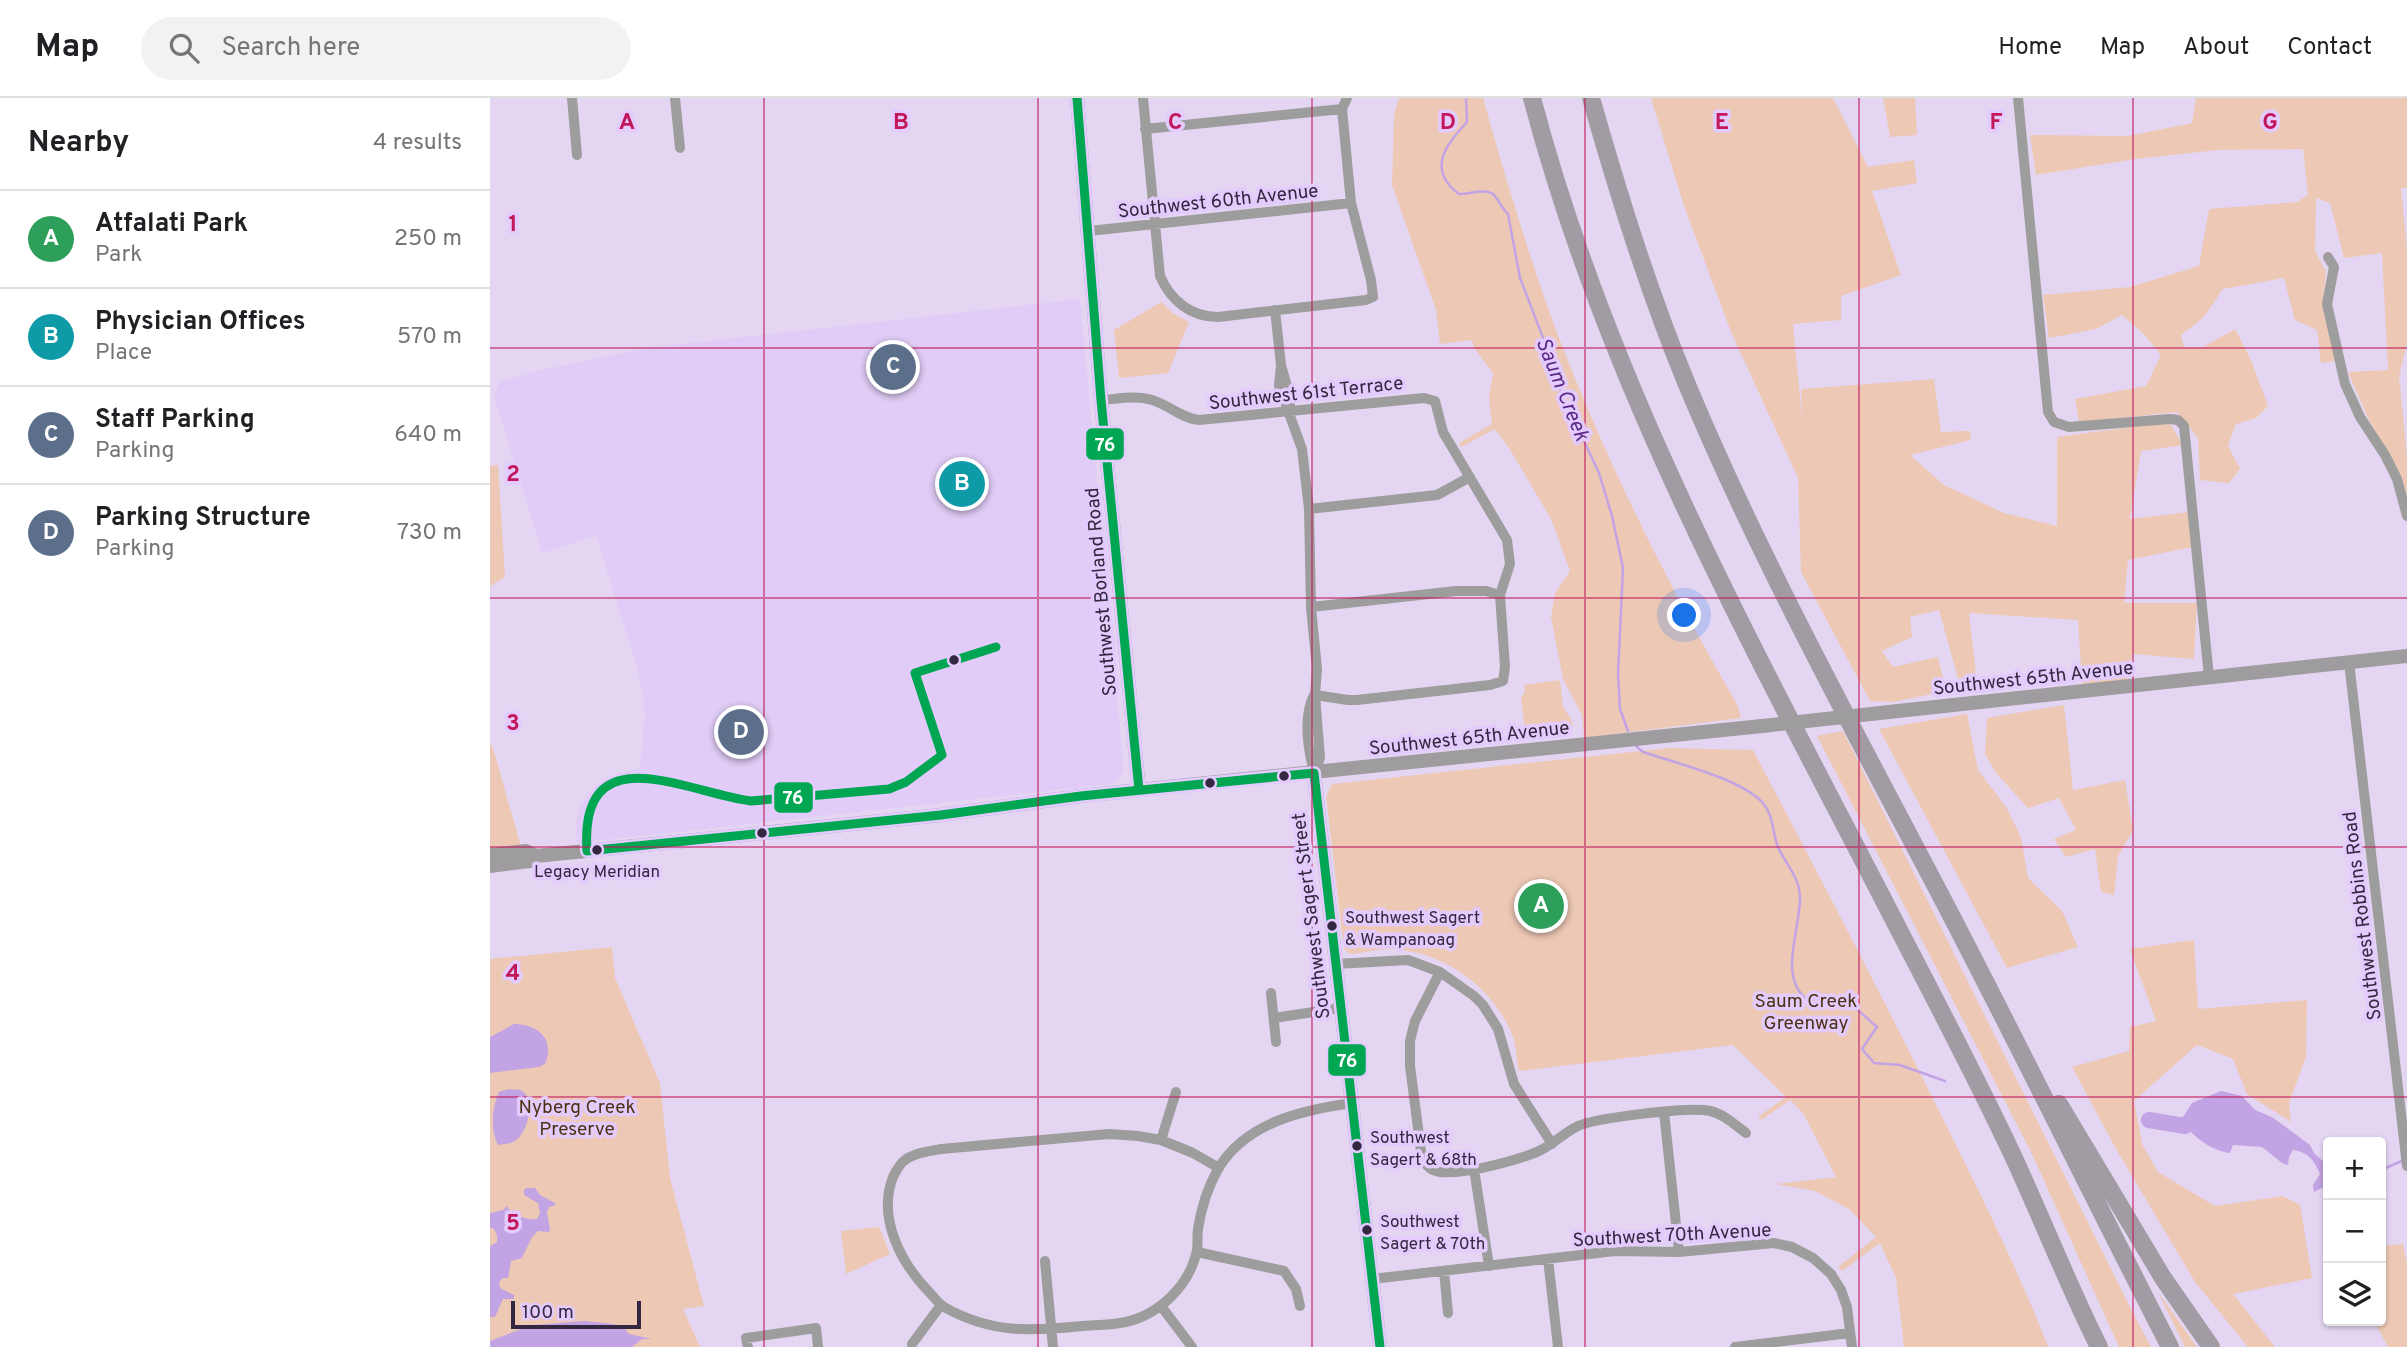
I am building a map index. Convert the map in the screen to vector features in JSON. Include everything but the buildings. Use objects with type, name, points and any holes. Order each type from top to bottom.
[{"type":"highway","points":[[1532,98],[1581,259],[1602,318],[1652,439],[1710,561],[1987,1102],[2097,1347]]},
{"type":"highway","points":[[1591,98],[1634,240],[1668,335],[1709,434],[1772,570],[1994,997],[2170,1347]]},
{"type":"highway","points":[[1994,997],[2163,1278],[2211,1347]]},
{"type":"main road","name":"Southwest Borland Road","points":[[1077,98],[1101,400],[1139,790]]},
{"type":"main road","name":"Southwest 65th Avenue","points":[[490,855],[526,851],[536,856],[942,815],[1139,790],[2407,656]]},
{"type":"main road","name":"Southwest Sagert Street","points":[[1314,773],[1380,1347]]},
{"type":"main road","name":"Southwest 65th Avenue","points":[[490,866],[530,861],[536,856]]},
{"type":"street","points":[[572,98],[578,155]]},
{"type":"street","points":[[675,98],[680,148]]},
{"type":"street","points":[[1143,98],[1160,276],[1170,294],[1188,310],[1207,317],[1366,300],[1373,297],[1351,203],[1342,109],[1348,98]]},
{"type":"street","points":[[2018,98],[2048,412],[2054,422],[2068,427],[2170,419],[2178,420],[2185,426],[2209,677]]},
{"type":"street","points":[[1145,129],[1342,109]]},
{"type":"street","name":"Southwest 60th Avenue","points":[[1089,231],[1351,203]]},
{"type":"street","points":[[2328,257],[2334,267],[2328,304],[2345,384],[2397,479],[2407,516]]},
{"type":"street","name":"Southwest Sagert Street","points":[[1275,310],[1281,365],[1291,400],[1288,412],[1302,449],[1308,509],[1320,758],[1314,773]]},
{"type":"street","name":"Southwest 61st Terrace","points":[[1101,400],[1154,400],[1183,416],[1199,420],[1428,398],[1435,401],[1443,432],[1470,477]]},
{"type":"street","points":[[1308,509],[1437,495],[1470,477],[1507,540],[1510,564],[1500,595],[1505,667],[1503,681],[1490,685],[1357,700],[1315,695]]},
{"type":"street","points":[[1311,607],[1456,591],[1486,591],[1500,595]]},
{"type":"street","name":"Southwest Robbins Road","points":[[2349,662],[2407,1166]]},
{"type":"street","points":[[1335,964],[1408,960],[1440,972],[1474,996],[1498,1029],[1514,1084],[1552,1144]]},
{"type":"street","points":[[1440,972],[1415,1021],[1410,1041],[1410,1066],[1422,1158],[1433,1170],[1442,1172],[1474,1169],[1512,1161],[1552,1144],[1579,1125],[1664,1112],[1709,1110],[1721,1114],[1746,1133]]},
{"type":"street","points":[[1271,993],[1276,1042]]},
{"type":"street","points":[[1274,1018],[1340,1008]]},
{"type":"street","points":[[1161,1140],[1176,1092]]},
{"type":"street","points":[[1219,1168],[1193,1153],[1161,1140],[1108,1134],[971,1146],[923,1153],[904,1160],[895,1171],[890,1186],[888,1213],[894,1239],[905,1262],[941,1305],[969,1319],[997,1328],[1021,1331],[1125,1322],[1161,1306],[1182,1285],[1196,1252],[1204,1201],[1219,1168],[1249,1137],[1278,1119],[1309,1109],[1352,1102]]},
{"type":"street","points":[[1664,1112],[1679,1252]]},
{"type":"street","points":[[1474,1169],[1489,1266]]},
{"type":"street","name":"Southwest 70th Avenue","points":[[1372,1279],[1615,1251],[1679,1252],[1774,1243],[1791,1247],[1813,1258],[1831,1274],[1844,1298],[1852,1347]]},
{"type":"street","points":[[1196,1252],[1284,1271],[1296,1289],[1300,1307]]},
{"type":"street","points":[[1548,1259],[1558,1347]]},
{"type":"street","points":[[1045,1261],[1053,1347]]},
{"type":"street","points":[[1444,1271],[1448,1313]]},
{"type":"street","points":[[912,1344],[941,1305]]},
{"type":"street","points":[[1161,1306],[1192,1347]]},
{"type":"street","points":[[748,1347],[746,1338],[816,1328],[818,1347]]},
{"type":"street","points":[[1735,1347],[1850,1333]]},
{"type":"shaded area","points":[[1080,299],[1124,771],[1117,781],[1112,784],[577,843],[576,821],[580,806],[589,794],[611,777],[637,769],[640,765],[645,715],[643,696],[637,666],[596,536],[542,553],[494,396],[500,382],[537,371],[646,348]]},
{"type":"shaded area","points":[[514,1024],[537,1030],[546,1040],[548,1055],[545,1064],[490,1073],[490,1037]]},
{"type":"shaded area","points":[[520,1090],[525,1094],[529,1116],[519,1137],[513,1142],[498,1145],[493,1126],[495,1104],[499,1092]]},
{"type":"shaded area","points":[[2221,1091],[2242,1096],[2255,1110],[2272,1117],[2310,1145],[2323,1161],[2323,1188],[2314,1192],[2313,1185],[2320,1174],[2313,1161],[2303,1153],[2293,1150],[2288,1165],[2262,1147],[2233,1145],[2230,1153],[2209,1146],[2196,1137],[2181,1120],[2192,1103]]},
{"type":"shaded area","points":[[527,1188],[535,1188],[540,1195],[555,1203],[547,1212],[550,1229],[549,1232],[538,1231],[532,1237],[522,1258],[511,1261],[508,1278],[499,1282],[500,1288],[514,1295],[514,1299],[503,1299],[495,1317],[490,1317],[490,1246],[497,1242],[497,1235],[493,1228],[490,1228],[490,1213],[503,1210],[507,1206],[520,1217],[537,1219],[540,1213],[538,1203],[524,1195]]},
{"type":"shaded area","points":[[584,1321],[623,1326],[629,1334],[652,1339],[642,1339],[632,1347],[490,1347],[490,1341],[521,1329],[522,1326]]},
{"type":"green space","points":[[1399,98],[1483,98],[1536,273],[1575,379],[1639,522],[1738,706],[1741,718],[1584,738],[1582,715],[1563,679],[1551,617],[1555,593],[1570,571],[1551,519],[1495,429],[1461,447],[1459,443],[1492,424],[1489,398],[1493,373],[1474,348],[1472,340],[1440,344],[1436,310],[1392,185],[1394,115]]},
{"type":"green space","points":[[1651,98],[1833,98],[1868,167],[1914,160],[1917,183],[1872,191],[1901,275],[1841,296],[1841,320],[1793,324],[1802,419],[1801,389],[1934,379],[1941,432],[1970,431],[1971,440],[1910,455],[1944,485],[2004,513],[2057,526],[2057,437],[2169,422],[2183,445],[2141,451],[2130,519],[2189,512],[2192,547],[2128,560],[2124,603],[2197,603],[2194,659],[2133,654],[2126,681],[2082,684],[2078,620],[1969,613],[1978,691],[1962,693],[1939,610],[1910,617],[1912,637],[1882,651],[1893,667],[1938,657],[1946,691],[1893,702],[1870,701],[1801,572],[1798,478],[1731,332],[1684,206]]},
{"type":"green space","points":[[1883,98],[1915,98],[1917,135],[1890,137]]},
{"type":"green space","points":[[2196,98],[2407,98],[2407,188],[2401,188],[2407,251],[2407,343],[2399,376],[2407,457],[2407,501],[2391,458],[2368,418],[2348,372],[2388,370],[2382,253],[2344,258],[2330,203],[2316,198],[2315,251],[2326,272],[2323,302],[2335,361],[2321,363],[2317,330],[2295,320],[2284,278],[2223,289],[2204,317],[2181,335],[2184,348],[2203,347],[2235,329],[2251,360],[2268,406],[2256,418],[2236,424],[2228,446],[2240,469],[2229,483],[2200,480],[2198,438],[2177,412],[2079,422],[2075,399],[2146,386],[2161,355],[2144,334],[2122,315],[2096,329],[2049,338],[2043,295],[2130,287],[2199,266],[2209,209],[2297,202],[2308,195],[2303,149],[2218,150],[2135,159],[2036,175],[2030,135],[2128,136],[2192,123]]},
{"type":"green space","points":[[1161,302],[1174,314],[1189,322],[1168,373],[1119,378],[1114,330]]},
{"type":"green space","points":[[498,465],[505,577],[490,586],[490,466]]},
{"type":"green space","points":[[1560,680],[1563,707],[1573,726],[1525,732],[1521,698],[1525,692],[1524,685]]},
{"type":"green space","points":[[2064,705],[2073,790],[2125,780],[2133,831],[2118,856],[2114,895],[2101,892],[2095,849],[2066,857],[2054,839],[2076,830],[2059,798],[2028,808],[1996,773],[1985,754],[1987,718]]},
{"type":"green space","points":[[1967,714],[1978,770],[2006,807],[2021,837],[2028,878],[2062,911],[2078,947],[2007,968],[1879,729]]},
{"type":"green space","points":[[1843,731],[2151,1347],[2119,1347],[2032,1154],[1817,736]]},
{"type":"green space","points":[[490,743],[493,748],[522,850],[490,853]]},
{"type":"green space","name":"Saum Creek Greenway","points":[[1669,748],[1753,750],[1869,971],[1966,1165],[2009,1255],[2048,1347],[1904,1347],[1896,1278],[1880,1243],[1842,1271],[1838,1267],[1876,1237],[1849,1209],[1815,1191],[1776,1184],[1836,1177],[1803,1113],[1790,1100],[1761,1120],[1758,1117],[1786,1097],[1733,1045],[1519,1071],[1514,1039],[1503,1016],[1492,1000],[1463,974],[1428,956],[1409,951],[1384,949],[1351,954],[1344,949],[1326,796],[1332,784]]},
{"type":"green space","points":[[2194,940],[2198,1009],[2307,1000],[2306,1057],[2289,1103],[2291,1122],[2247,1094],[2233,1059],[2197,1045],[2134,1101],[2142,1144],[2158,1172],[2215,1206],[2283,1196],[2300,1205],[2312,1278],[2233,1294],[2275,1347],[2248,1347],[2195,1282],[2116,1149],[2072,1067],[2129,1051],[2130,1027],[2156,1021],[2130,949]]},
{"type":"green space","name":"Nyberg Creek Preserve","points":[[612,947],[615,978],[660,1083],[670,1178],[704,1306],[683,1309],[700,1347],[490,1347],[490,959]]},
{"type":"green space","points":[[878,1227],[890,1254],[846,1274],[841,1231]]},
{"type":"green space","points":[[2403,1244],[2407,1264],[2407,1347],[2388,1347],[2377,1326],[2386,1326],[2386,1246]]},
{"type":"green space","points":[[2158,1292],[2197,1347],[2185,1347]]},
{"type":"waterway","name":"Saum Creek","points":[[1466,98],[1467,122],[1447,148],[1441,166],[1443,175],[1459,194],[1491,193],[1508,214],[1520,278],[1561,392],[1599,473],[1623,568],[1618,674],[1620,709],[1628,731]]},
{"type":"waterway","name":"Saum Creek","points":[[1636,746],[1643,752],[1723,779],[1752,793],[1762,802],[1771,818],[1778,847],[1795,876],[1799,889],[1792,964],[1798,989],[1806,999],[1846,1002],[1877,1027],[1862,1049],[1874,1063],[1900,1065],[1945,1081]]},
{"type":"waterway","name":"Saum Creek","points":[[2149,1120],[2185,1126]]},
{"type":"waterway","name":"Saum Creek","points":[[2386,1168],[2404,1160]]},
{"type":"transit line","name":"76","points":[[1077,98],[1101,400],[1139,790]]},
{"type":"transit line","name":"76","points":[[996,647],[915,673],[942,755],[906,782],[889,789],[751,801],[669,782],[642,778],[618,781],[600,792],[589,814],[587,851],[1314,773]]},
{"type":"transit line","name":"76","points":[[1314,773],[1380,1347]]},
{"type":"place","name":"Staff Parking","points":[[893,367]]},
{"type":"place","name":"Physician Offices","points":[[962,484]]},
{"type":"place","name":"Parking Structure","points":[[741,732]]},
{"type":"place","name":"Legacy Meridian","points":[[597,850]]},
{"type":"place","name":"Atfalati Park","points":[[1541,906]]},
{"type":"place","name":"Southwest Sagert & Wampanoag","points":[[1332,926]]},
{"type":"place","name":"Southwest Sagert & 68th","points":[[1357,1146]]},
{"type":"place","name":"Southwest Sagert & 70th","points":[[1367,1230]]}]
